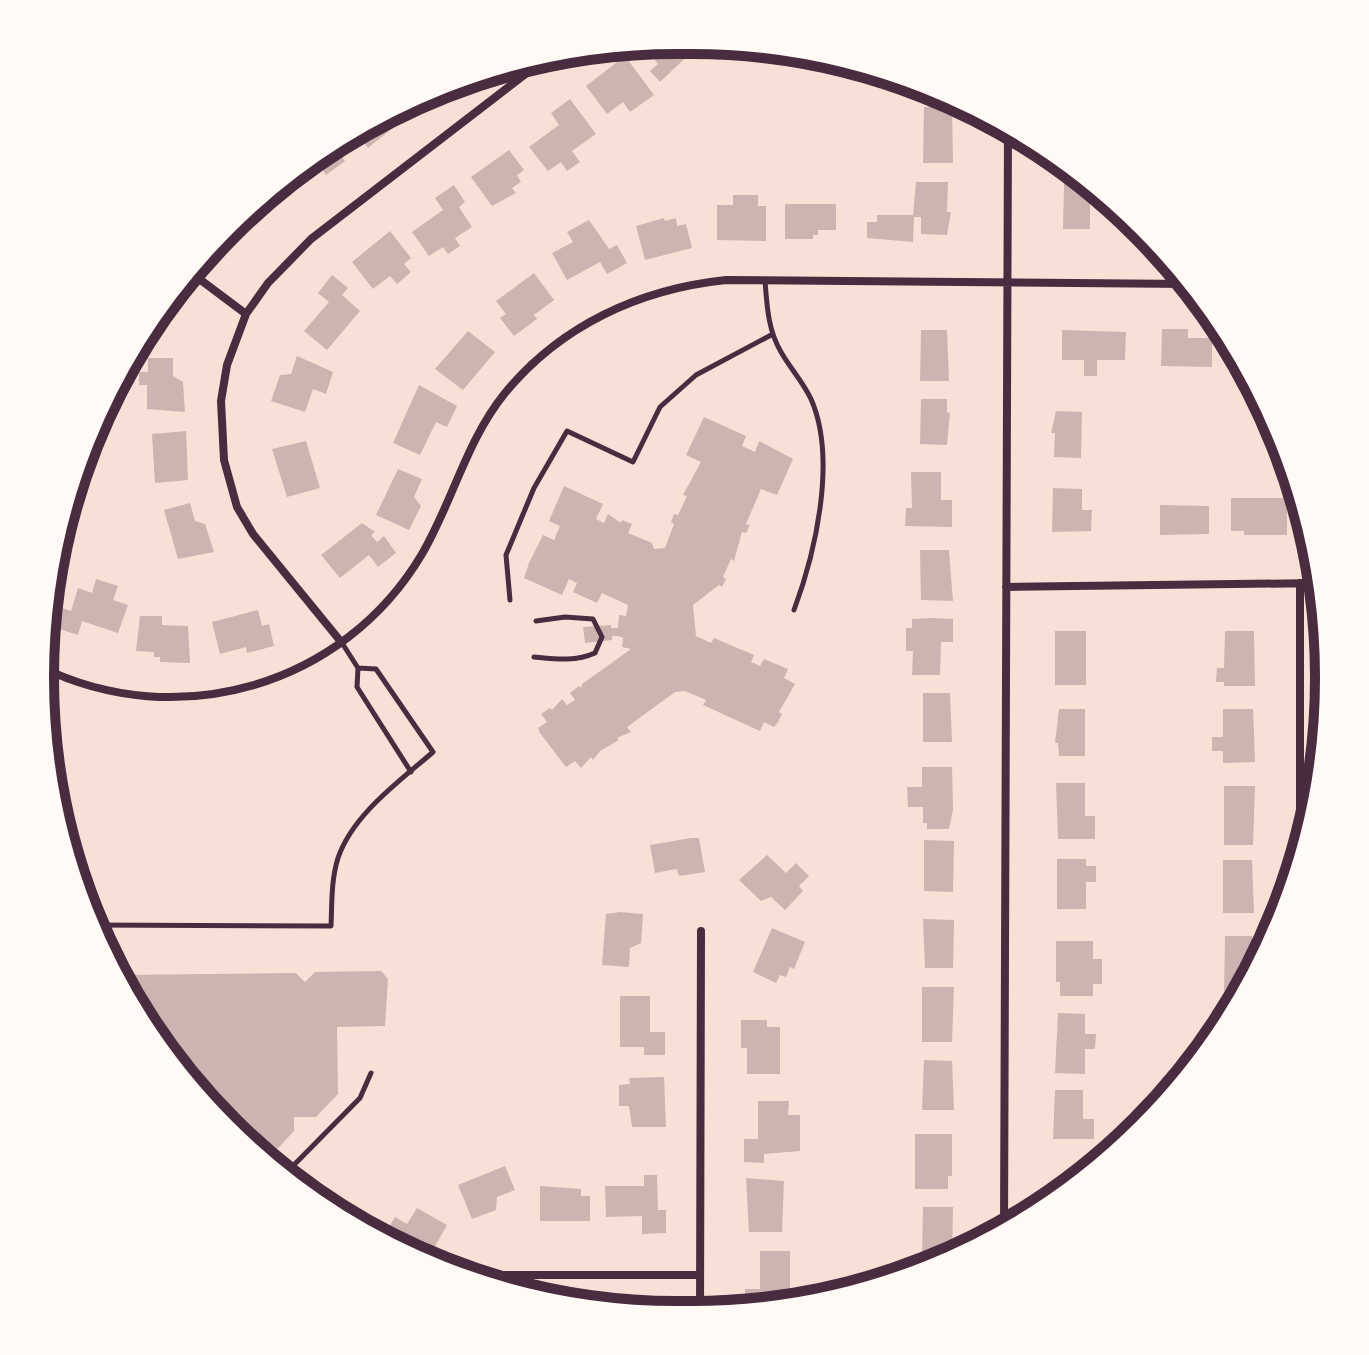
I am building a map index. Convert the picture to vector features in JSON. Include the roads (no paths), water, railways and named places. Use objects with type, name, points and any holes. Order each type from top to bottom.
[{"type":"street","points":[[342,643],[253,534],[237,507],[224,460],[221,401],[227,365],[246,314],[268,283],[311,239],[527,72]]},
{"type":"street","points":[[1004,1216],[1008,141]]},
{"type":"street","points":[[199,279],[246,314]]},
{"type":"street","points":[[54,672],[117,693],[158,698],[222,694],[267,683],[342,643],[399,587],[421,555],[449,503],[477,436],[505,393],[534,362],[563,338],[604,313],[663,290],[726,280],[1175,284]]},
{"type":"street","points":[[1300,583],[1300,812]]},
{"type":"street","points":[[1006,587],[1308,583]]},
{"type":"street","points":[[700,1301],[701,931]]},
{"type":"street","points":[[500,1275],[700,1275]]},
{"type":"lane","points":[[765,281],[773,334],[779,350],[809,395],[821,437],[815,545],[794,610]]},
{"type":"lane","points":[[510,600],[506,555],[534,488],[567,431],[633,462],[660,407],[696,375],[773,334]]},
{"type":"lane","points":[[534,657],[566,660],[585,657],[595,653],[602,637],[593,619],[536,621]]},
{"type":"lane","points":[[342,643],[358,668],[357,687],[411,772]]},
{"type":"lane","points":[[105,925],[331,926],[332,887],[339,857],[380,799],[433,752],[376,669],[358,668]]},
{"type":"lane","points":[[292,1167],[360,1098],[371,1073]]}]
